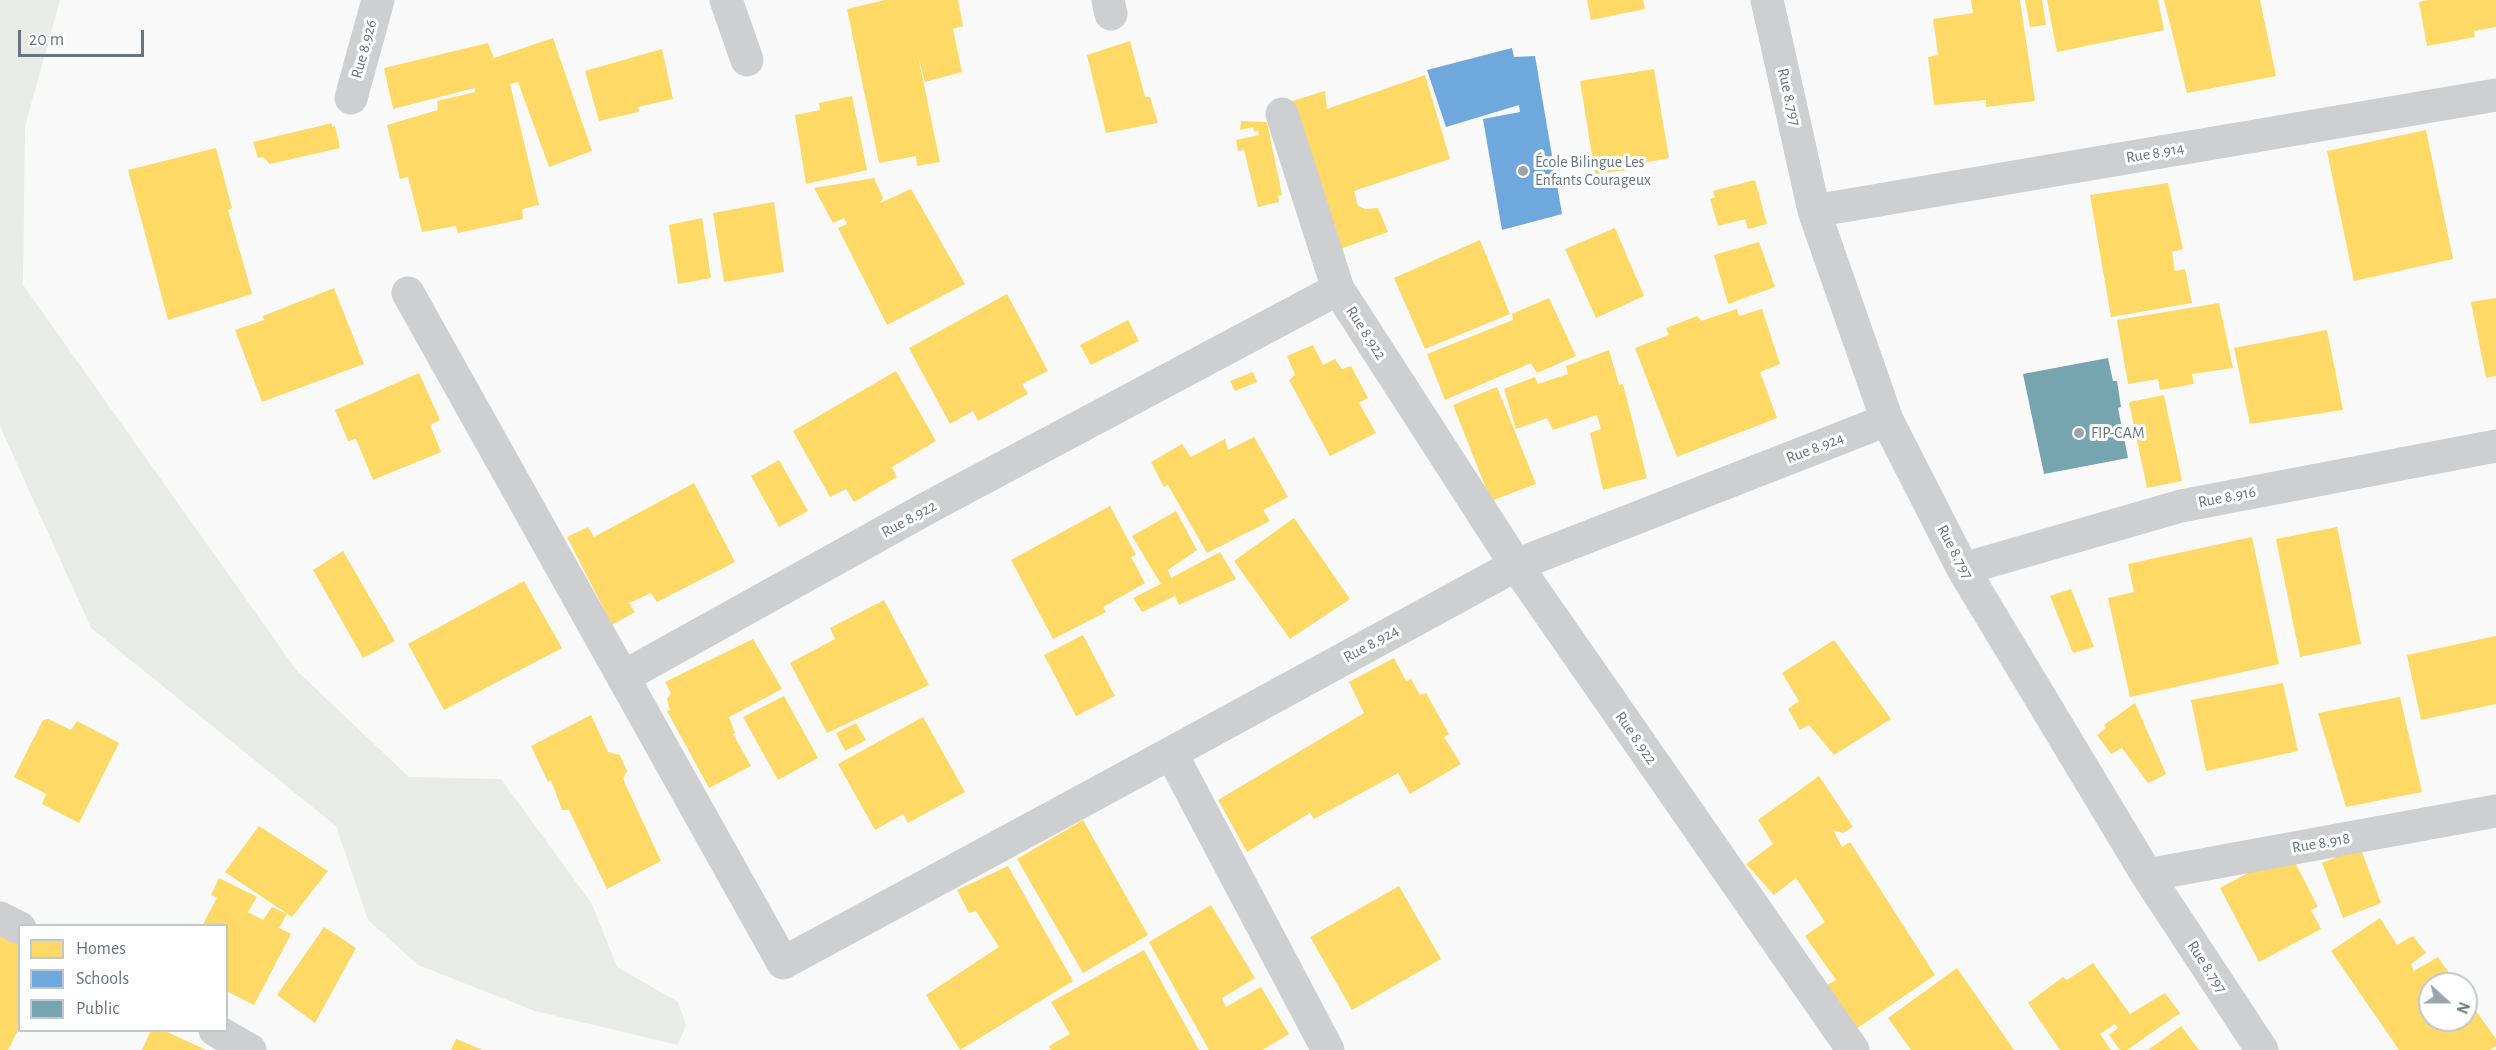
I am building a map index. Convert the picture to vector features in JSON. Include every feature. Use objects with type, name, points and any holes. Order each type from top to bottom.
[{"type":"street","name":"Rue 8.926","points":[[351,98],[378,0]]},
{"type":"street","points":[[726,0],[747,60]]},
{"type":"street","name":"Rue 8.797","points":[[1767,0],[1814,211],[1887,420],[1963,569],[2147,875],[2262,1050]]},
{"type":"street","name":"Rue 8.914","points":[[1814,211],[2496,95]]},
{"type":"street","points":[[1282,114],[1338,289]]},
{"type":"street","name":"Rue 8.922","points":[[623,677],[931,507],[1338,289],[1516,565],[1852,1050]]},
{"type":"street","points":[[408,293],[623,677]]},
{"type":"street","name":"Rue 8.924","points":[[623,677],[783,963],[1516,565],[1887,420]]},
{"type":"street","name":"Rue 8.916","points":[[1963,569],[2181,506],[2496,446]]},
{"type":"street","points":[[1172,753],[1328,1050]]},
{"type":"street","name":"Rue 8.918","points":[[2147,875],[2496,812]]},
{"type":"street","points":[[0,918],[18,927]]},
{"type":"street","points":[[218,1032],[250,1050]]},
{"type":"shaded area","points":[[0,0],[60,0],[25,126],[23,285],[297,671],[409,777],[501,779],[592,904],[617,967],[678,1002],[686,1025],[678,1045],[535,1011],[418,965],[368,920],[336,826],[91,628],[0,426]]},
{"type":"building: Homes","points":[[885,0],[958,0],[963,26],[953,29],[962,72],[925,82],[918,56],[940,162],[917,166],[916,156],[879,163],[847,9]]},
{"type":"building: Homes","points":[[1587,0],[1643,0],[1645,9],[1591,20]]},
{"type":"building: Homes","points":[[1971,0],[2020,0],[2035,101],[1986,107],[1986,100],[1934,105],[1928,57],[1938,55],[1933,19],[1973,13]]},
{"type":"building: Homes","points":[[2025,0],[2042,0],[2046,25],[2030,27]]},
{"type":"building: Homes","points":[[2047,0],[2158,0],[2164,30],[2057,52]]},
{"type":"building: Homes","points":[[2164,0],[2260,0],[2276,76],[2187,93]]},
{"type":"building: Homes","points":[[2496,0],[2496,27],[2474,31],[2475,37],[2427,46],[2419,2]]},
{"type":"building: Homes","points":[[553,38],[592,151],[549,167],[518,82],[510,84],[539,205],[522,209],[523,219],[458,233],[456,226],[422,232],[408,177],[400,179],[387,125],[438,110],[437,101],[475,92],[475,88],[393,109],[384,68],[488,43],[494,58]]},
{"type":"building: Homes","points":[[1130,41],[1145,97],[1150,97],[1158,123],[1106,133],[1087,55]]},
{"type":"building: Homes","points":[[662,49],[673,99],[638,107],[639,112],[599,121],[585,71]]},
{"type":"building: Homes","points":[[1654,69],[1669,158],[1627,166],[1628,170],[1595,174],[1580,81]]},
{"type":"building: Homes","points":[[1425,75],[1450,159],[1354,191],[1358,206],[1365,209],[1378,208],[1388,232],[1337,250],[1292,101],[1325,91],[1327,109]]},
{"type":"building: Homes","points":[[852,96],[867,170],[806,184],[795,115],[820,110],[819,103]]},
{"type":"building: Homes","points":[[1241,121],[1267,122],[1282,195],[1278,196],[1279,202],[1258,207],[1244,150],[1238,151],[1236,140],[1259,135],[1258,131],[1254,132],[1253,127],[1240,130]]},
{"type":"building: Homes","points":[[332,123],[332,127],[335,126],[340,148],[270,164],[263,157],[258,158],[253,142]]},
{"type":"building: Homes","points":[[2426,130],[2453,259],[2354,281],[2327,151]]},
{"type":"building: Homes","points":[[216,148],[232,208],[228,210],[252,294],[168,320],[128,170]]},
{"type":"building: Homes","points":[[874,178],[883,198],[880,203],[911,189],[965,284],[887,325],[838,228],[847,224],[844,218],[833,223],[814,188]]},
{"type":"building: Homes","points":[[1755,180],[1767,224],[1748,229],[1745,219],[1718,226],[1710,199],[1715,197],[1713,191]]},
{"type":"building: Homes","points":[[2168,183],[2183,249],[2172,252],[2175,271],[2185,269],[2192,303],[2111,317],[2090,195]]},
{"type":"building: Homes","points":[[774,202],[784,272],[724,282],[713,213]]},
{"type":"building: Homes","points":[[702,218],[711,278],[678,284],[669,225]]},
{"type":"building: Homes","points":[[1615,228],[1644,296],[1596,318],[1565,249]]},
{"type":"building: Homes","points":[[1480,240],[1510,314],[1425,349],[1394,278]]},
{"type":"building: Homes","points":[[1759,242],[1775,287],[1728,304],[1714,255]]},
{"type":"building: Homes","points":[[334,288],[364,364],[262,402],[235,330],[264,320],[263,316]]},
{"type":"building: Homes","points":[[1007,294],[1048,371],[1022,384],[1028,394],[978,421],[973,411],[950,424],[909,348]]},
{"type":"building: Homes","points":[[1549,298],[1576,356],[1537,373],[1531,363],[1445,400],[1427,354],[1513,320],[1512,314]]},
{"type":"building: Homes","points":[[2496,298],[2496,376],[2486,378],[2471,302]]},
{"type":"building: Homes","points":[[2219,303],[2233,368],[2192,374],[2194,384],[2160,390],[2158,379],[2128,384],[2117,320]]},
{"type":"building: Homes","points":[[1737,309],[1739,316],[1762,309],[1780,364],[1760,372],[1777,418],[1677,457],[1635,348],[1669,335],[1666,328],[1697,316],[1701,321]]},
{"type":"building: Homes","points":[[1128,320],[1139,341],[1091,365],[1080,345]]},
{"type":"building: Homes","points":[[2327,330],[2343,410],[2250,424],[2234,348]]},
{"type":"building: Homes","points":[[1313,345],[1323,365],[1335,359],[1342,369],[1351,366],[1368,398],[1359,403],[1376,433],[1330,456],[1289,380],[1295,375],[1287,356]]},
{"type":"building: Homes","points":[[1609,350],[1619,385],[1623,384],[1647,478],[1603,490],[1590,433],[1601,429],[1597,415],[1553,430],[1547,418],[1516,429],[1504,389],[1535,377],[1538,384],[1568,374],[1566,366]]},
{"type":"building: Homes","points":[[896,371],[936,441],[892,467],[897,477],[854,502],[846,489],[830,497],[793,431]]},
{"type":"building: Homes","points":[[1253,372],[1257,382],[1235,391],[1230,381]]},
{"type":"building: Homes","points":[[419,373],[440,420],[430,425],[441,452],[373,480],[356,439],[348,441],[335,410]]},
{"type":"building: Homes","points":[[1497,387],[1536,484],[1491,501],[1453,405]]},
{"type":"building: Homes","points":[[2164,395],[2182,481],[2147,488],[2129,402]]},
{"type":"building: Homes","points":[[1254,437],[1288,497],[1263,510],[1270,521],[1207,553],[1168,485],[1164,487],[1151,462],[1182,444],[1191,457],[1225,439],[1228,450]]},
{"type":"building: Homes","points":[[779,460],[808,511],[779,527],[751,476]]},
{"type":"building: Homes","points":[[694,483],[735,562],[657,602],[651,593],[629,603],[635,612],[612,625],[567,537],[588,527],[594,537]]},
{"type":"building: Homes","points":[[1110,506],[1136,555],[1131,557],[1145,583],[1103,607],[1106,612],[1053,639],[1011,560]]},
{"type":"building: Homes","points":[[1176,511],[1197,550],[1168,570],[1171,578],[1220,552],[1236,579],[1179,605],[1175,596],[1142,612],[1133,598],[1161,584],[1132,536]]},
{"type":"building: Homes","points":[[1294,518],[1350,599],[1290,639],[1234,561]]},
{"type":"building: Homes","points":[[2337,527],[2361,644],[2300,657],[2276,539]]},
{"type":"building: Homes","points":[[2252,537],[2279,664],[2130,697],[2108,598],[2134,592],[2128,564]]},
{"type":"building: Homes","points":[[343,551],[395,641],[363,658],[313,570]]},
{"type":"building: Homes","points":[[524,581],[562,648],[444,710],[408,644]]},
{"type":"building: Homes","points":[[2071,589],[2094,647],[2073,653],[2050,596]]},
{"type":"building: Homes","points":[[884,600],[929,685],[827,733],[790,663],[835,639],[830,628]]},
{"type":"building: Homes","points":[[1083,635],[1115,696],[1076,716],[1044,655]]},
{"type":"building: Homes","points":[[2496,636],[2496,704],[2421,720],[2407,655]]},
{"type":"building: Homes","points":[[753,639],[782,689],[729,717],[735,733],[733,734],[751,766],[709,788],[667,711],[670,710],[667,699],[671,693],[665,682]]},
{"type":"building: Homes","points":[[1834,640],[1891,719],[1834,755],[1809,725],[1800,730],[1788,709],[1799,701],[1782,673]]},
{"type":"building: Homes","points":[[1394,658],[1406,681],[1411,679],[1420,695],[1426,693],[1449,734],[1444,737],[1461,764],[1410,794],[1398,773],[1314,819],[1310,813],[1247,852],[1218,800],[1364,713],[1349,682]]},
{"type":"building: Homes","points":[[2283,683],[2298,751],[2206,771],[2191,700]]},
{"type":"building: Homes","points":[[784,696],[818,758],[778,780],[743,717]]},
{"type":"building: Homes","points":[[2400,697],[2422,792],[2346,807],[2318,713]]},
{"type":"building: Homes","points":[[2135,703],[2166,774],[2148,783],[2122,748],[2111,754],[2097,735],[2106,728],[2104,725]]},
{"type":"building: Homes","points":[[591,715],[608,752],[620,755],[627,771],[623,779],[661,861],[607,889],[569,810],[562,810],[551,780],[548,782],[531,746]]},
{"type":"building: Homes","points":[[923,717],[965,792],[908,823],[903,814],[875,830],[838,764]]},
{"type":"building: Homes","points":[[48,719],[71,730],[77,721],[119,743],[79,823],[42,804],[46,794],[14,777],[43,720]]},
{"type":"building: Homes","points":[[856,723],[866,740],[845,751],[836,733]]},
{"type":"building: Homes","points":[[1819,776],[1853,827],[1843,833],[1833,830],[1842,847],[1850,842],[1935,975],[1856,1029],[1825,986],[1836,980],[1805,936],[1825,922],[1796,878],[1774,895],[1746,864],[1773,844],[1758,820]]},
{"type":"building: Homes","points":[[1083,820],[1148,935],[1083,973],[1017,859]]},
{"type":"building: Homes","points":[[259,826],[328,871],[292,917],[225,872]]},
{"type":"building: Homes","points":[[2360,847],[2381,903],[2343,918],[2322,863]]},
{"type":"building: Homes","points":[[2289,851],[2318,907],[2311,910],[2321,929],[2259,962],[2220,888]]},
{"type":"building: Homes","points":[[1008,866],[1073,981],[960,1050],[926,995],[999,947],[976,911],[969,913],[957,890]]},
{"type":"building: Homes","points":[[219,878],[257,897],[248,912],[263,920],[272,907],[287,914],[279,928],[291,934],[254,1005],[228,992],[228,924],[203,924],[217,898],[211,895]]},
{"type":"building: Homes","points":[[1399,886],[1441,959],[1352,1010],[1310,937]]},
{"type":"building: Homes","points":[[1211,905],[1255,978],[1222,998],[1226,1007],[1261,987],[1289,1034],[1262,1050],[1209,1050],[1149,942]]},
{"type":"building: Homes","points":[[2380,918],[2397,945],[2413,936],[2426,953],[2411,964],[2414,971],[2438,957],[2449,972],[2418,972],[2418,1032],[2478,1032],[2478,1014],[2496,1039],[2496,1046],[2490,1050],[2399,1050],[2331,951]]},
{"type":"building: Homes","points":[[324,927],[356,948],[315,1023],[277,995]]},
{"type":"building: Homes","points":[[0,936],[18,944],[18,1030],[8,1050],[0,1050]]},
{"type":"building: Homes","points":[[1144,950],[1199,1050],[1051,1050],[1049,1046],[1070,1034],[1051,1002]]},
{"type":"building: Homes","points":[[2093,963],[2130,1014],[2165,993],[2180,1013],[2127,1050],[2120,1050],[2109,1035],[2118,1028],[2115,1024],[2100,1034],[2111,1050],[2060,1050],[2028,1003],[2063,977],[2067,980]]},
{"type":"building: Homes","points":[[1957,968],[2014,1050],[1911,1050],[1888,1018]]},
{"type":"building: Homes","points":[[2181,1026],[2199,1050],[2148,1050]]},
{"type":"building: Homes","points":[[150,1032],[167,1032],[206,1050],[142,1050]]},
{"type":"building: Homes","points":[[456,1039],[483,1050],[451,1050]]},
{"type":"building: Schools","name":"École Bilingue Les Enfants Courageux","points":[[1512,48],[1514,57],[1535,56],[1562,214],[1502,230],[1483,119],[1520,112],[1519,105],[1446,127],[1427,70]]},
{"type":"building: Public","name":"FIP-CAM","points":[[2108,358],[2113,381],[2117,381],[2121,407],[2118,408],[2128,458],[2044,474],[2023,374]]},
{"type":"place","name":"École Bilingue Les Enfants Courageux","points":[[1523,171]]},
{"type":"place","name":"FIP-CAM","points":[[2079,433]]}]
